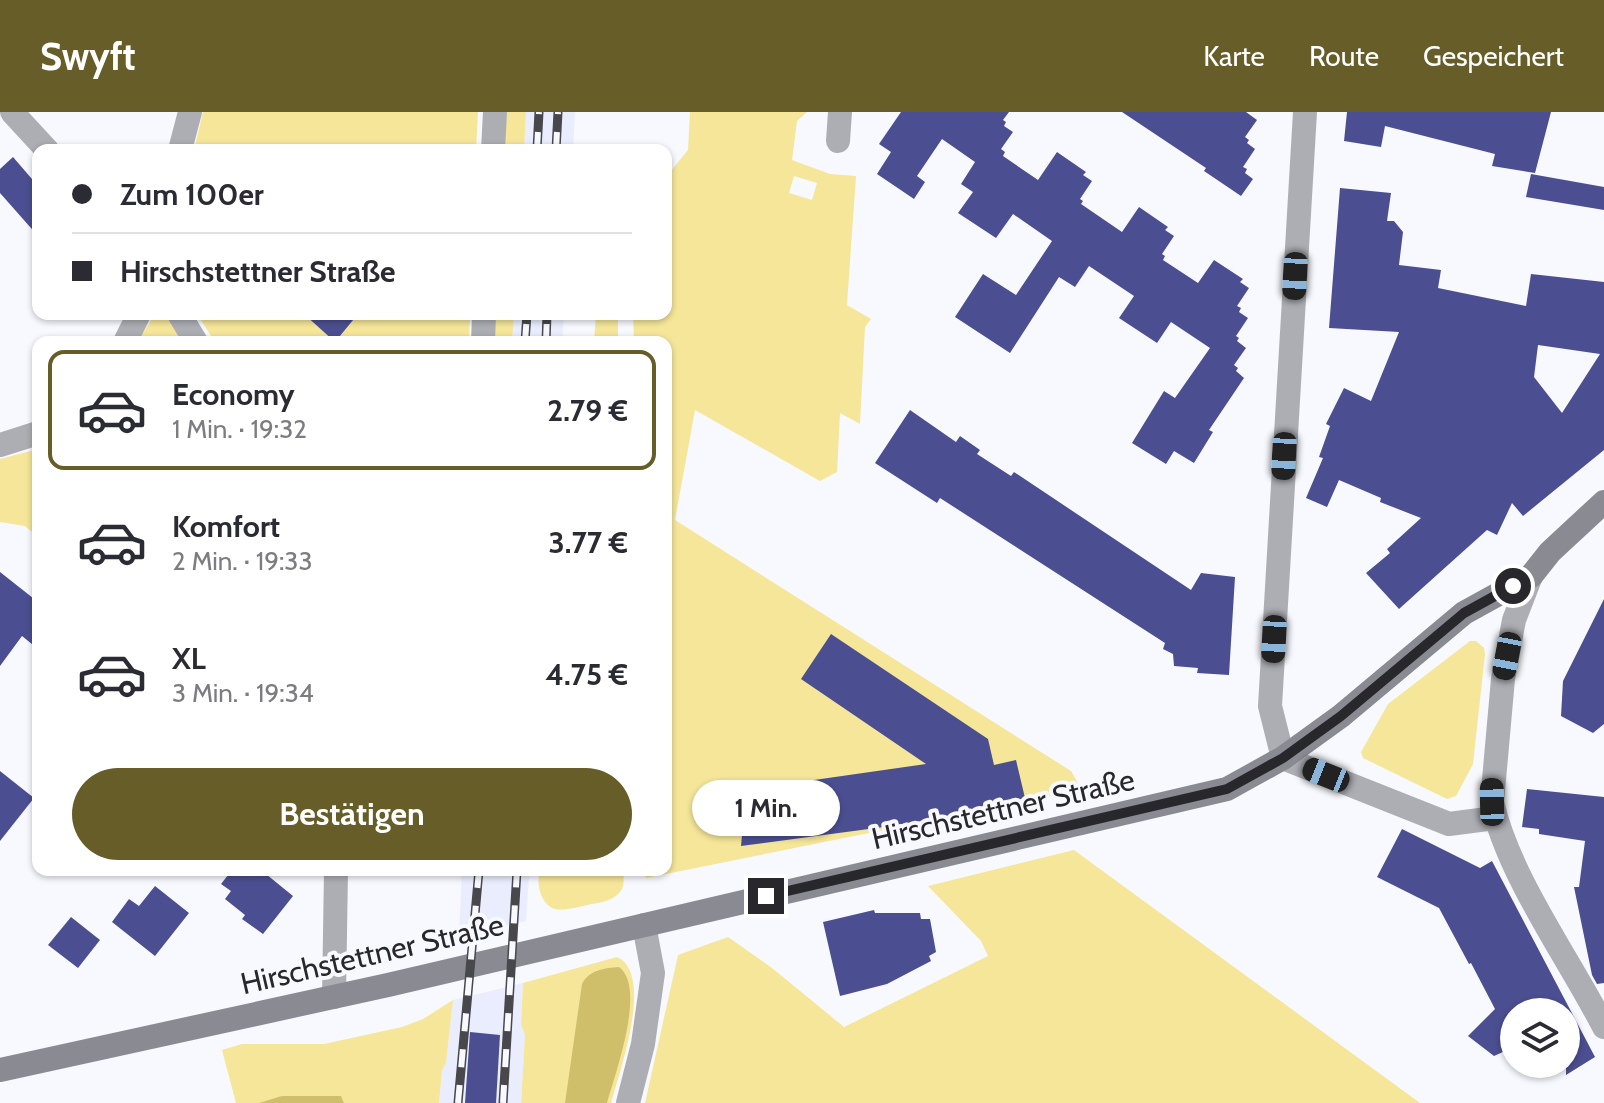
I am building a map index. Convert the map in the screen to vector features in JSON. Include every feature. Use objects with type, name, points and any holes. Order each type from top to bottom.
[{"type":"main road","name":"Hirschstettner Straße","points":[[0,1070],[334,997],[1227,789],[1283,758],[1341,716],[1464,613],[1531,576],[1550,552],[1604,502]]},
{"type":"street","points":[[12,112],[41,144]]},
{"type":"street","points":[[182,144],[190,112]]},
{"type":"street","points":[[493,144],[495,112]]},
{"type":"street","points":[[838,141],[840,112]]},
{"type":"street","points":[[1305,112],[1270,706],[1283,758],[1449,824],[1495,818]]},
{"type":"street","points":[[0,445],[32,435]]},
{"type":"street","points":[[1531,576],[1514,620],[1503,679],[1492,784],[1495,818],[1516,869],[1604,1027]]},
{"type":"street","points":[[334,997],[336,876]]},
{"type":"street","points":[[628,1103],[643,1044],[653,973],[644,925]]},
{"type":"shaded area","points":[[203,112],[478,112],[476,144],[195,144]]},
{"type":"shaded area","points":[[502,112],[526,112],[524,144],[500,144]]},
{"type":"shaded area","points":[[526,112],[575,112],[573,144],[524,144]]},
{"type":"shaded area","points":[[690,112],[807,112],[797,121],[792,160],[830,174],[856,176],[847,305],[871,319],[865,327],[860,424],[840,413],[837,472],[820,481],[695,410],[675,520],[1071,771],[1082,790],[672,873],[672,336],[634,336],[633,320],[672,320],[672,170],[688,150]],"holes":[[[794,176],[817,183],[812,200],[789,193]]]},
{"type":"shaded area","points":[[151,320],[170,320],[179,336],[141,336]]},
{"type":"shaded area","points":[[201,320],[470,320],[469,336],[211,336]]},
{"type":"shaded area","points":[[491,320],[514,320],[512,336],[489,336]]},
{"type":"shaded area","points":[[514,320],[564,320],[562,336],[512,336]]},
{"type":"shaded area","points":[[596,320],[618,320],[618,336],[594,336]]},
{"type":"shaded area","points":[[32,451],[32,532],[25,526],[0,522],[0,459]]},
{"type":"shaded area","points":[[1470,641],[1476,641],[1484,648],[1485,654],[1473,764],[1456,796],[1447,799],[1363,758],[1361,752],[1388,704]]},
{"type":"shaded area","points":[[1074,850],[1420,1103],[645,1103],[678,955],[728,937],[772,968],[844,1027],[988,956],[981,941],[928,886]]},
{"type":"shaded area","points":[[462,876],[530,876],[526,921],[459,936]]},
{"type":"shaded area","points":[[539,876],[623,876],[624,883],[615,897],[563,910],[546,903]]},
{"type":"shaded area","points":[[617,957],[628,967],[634,1003],[611,1103],[521,1103],[525,1035],[521,1024],[523,983]]},
{"type":"shaded area","points":[[619,967],[627,977],[630,1011],[607,1103],[565,1103],[582,984],[593,973]]},
{"type":"shaded area","points":[[523,983],[521,1023],[525,1035],[521,1103],[439,1103],[453,1000]]},
{"type":"shaded area","points":[[453,1000],[439,1103],[236,1103],[222,1050],[242,1044],[324,1044],[402,1027],[423,1019]]},
{"type":"shaded area","points":[[282,1096],[341,1096],[344,1103],[259,1103]]},
{"type":"building","points":[[901,112],[1009,112],[1003,120],[1006,122],[1004,126],[1013,132],[1001,149],[1005,152],[1003,156],[1038,180],[1057,152],[1086,172],[1083,175],[1092,181],[1080,199],[1083,201],[1081,204],[1122,232],[1139,207],[1168,227],[1165,230],[1174,236],[1162,254],[1165,256],[1163,260],[1198,283],[1214,260],[1243,279],[1240,282],[1249,288],[1237,306],[1241,308],[1239,312],[1248,318],[1236,336],[1239,338],[1237,341],[1246,348],[1234,365],[1244,378],[1209,430],[1213,432],[1194,463],[1174,451],[1166,464],[1132,443],[1164,391],[1175,398],[1210,348],[1171,322],[1157,343],[1119,318],[1134,296],[1089,266],[1075,287],[1059,277],[1010,353],[955,317],[983,274],[1016,295],[1052,241],[1013,214],[996,238],[958,213],[973,192],[961,184],[975,162],[942,139],[917,176],[925,182],[914,199],[877,174],[891,152],[879,144]]},
{"type":"building","points":[[1122,112],[1246,112],[1257,120],[1245,137],[1255,149],[1243,167],[1253,179],[1241,196],[1204,171],[1206,168]]},
{"type":"building","points":[[1347,112],[1551,112],[1535,173],[1492,166],[1495,154],[1385,126],[1381,147],[1344,141]]},
{"type":"building","points":[[13,157],[32,179],[32,229],[0,193],[0,169]]},
{"type":"building","points":[[1531,174],[1604,187],[1604,210],[1526,197]]},
{"type":"building","points":[[1340,188],[1391,193],[1387,221],[1394,221],[1403,232],[1399,265],[1441,270],[1438,288],[1526,306],[1531,274],[1604,282],[1604,450],[1523,516],[1512,503],[1497,535],[1487,530],[1399,609],[1366,573],[1390,553],[1387,549],[1421,518],[1380,502],[1381,498],[1339,480],[1327,507],[1306,498],[1323,458],[1319,457],[1330,426],[1326,424],[1344,388],[1371,401],[1399,332],[1329,328]],"holes":[[[1538,345],[1600,354],[1562,413],[1534,377]]]},
{"type":"building","points":[[311,320],[353,320],[340,336],[328,336]]},
{"type":"building","points":[[910,410],[956,442],[960,436],[980,450],[977,454],[1011,476],[1014,472],[1191,590],[1201,573],[1235,577],[1229,675],[1197,673],[1198,668],[1174,666],[1173,654],[1163,649],[1165,643],[940,498],[937,503],[875,463]]},
{"type":"building","points":[[0,572],[32,597],[32,644],[22,636],[0,666]]},
{"type":"building","points":[[1604,599],[1604,724],[1593,733],[1561,716],[1563,681]]},
{"type":"building","points":[[831,634],[988,739],[994,765],[1016,760],[1025,798],[953,817],[741,846],[745,802],[788,794],[786,784],[926,764],[801,679]]},
{"type":"building","points":[[0,771],[32,796],[32,801],[0,841]]},
{"type":"building","points":[[1527,789],[1604,797],[1604,983],[1597,984],[1592,975],[1574,887],[1579,887],[1585,841],[1539,834],[1539,829],[1522,827]]},
{"type":"building","points":[[1402,829],[1480,868],[1492,861],[1564,998],[1500,998],[1500,1053],[1494,1056],[1468,1036],[1495,1009],[1439,908],[1377,877]]},
{"type":"building","points":[[227,876],[268,876],[293,896],[263,934],[242,919],[245,915],[225,899],[231,891],[221,884]]},
{"type":"building","points":[[155,886],[189,913],[155,956],[112,922],[129,899],[139,906]]},
{"type":"building","points":[[874,910],[875,913],[920,913],[921,919],[930,919],[936,952],[929,956],[931,961],[887,984],[840,996],[823,922]]},
{"type":"building","points":[[71,917],[100,940],[78,968],[48,945]]},
{"type":"building","points":[[1580,1028],[1595,1057],[1580,1066]]},
{"type":"building","points":[[470,1032],[500,1035],[496,1103],[465,1103]]},
{"type":"railway","points":[[537,144],[539,112]]},
{"type":"railway","points":[[556,144],[558,112]]},
{"type":"railway","points":[[525,336],[527,320]]},
{"type":"railway","points":[[546,336],[547,320]]},
{"type":"railway","points":[[458,1103],[478,876]]},
{"type":"railway","points":[[503,1103],[517,876]]},
{"type":"route","points":[[766,896],[1227,789],[1283,758],[1341,716],[1464,613],[1513,586]]}]
